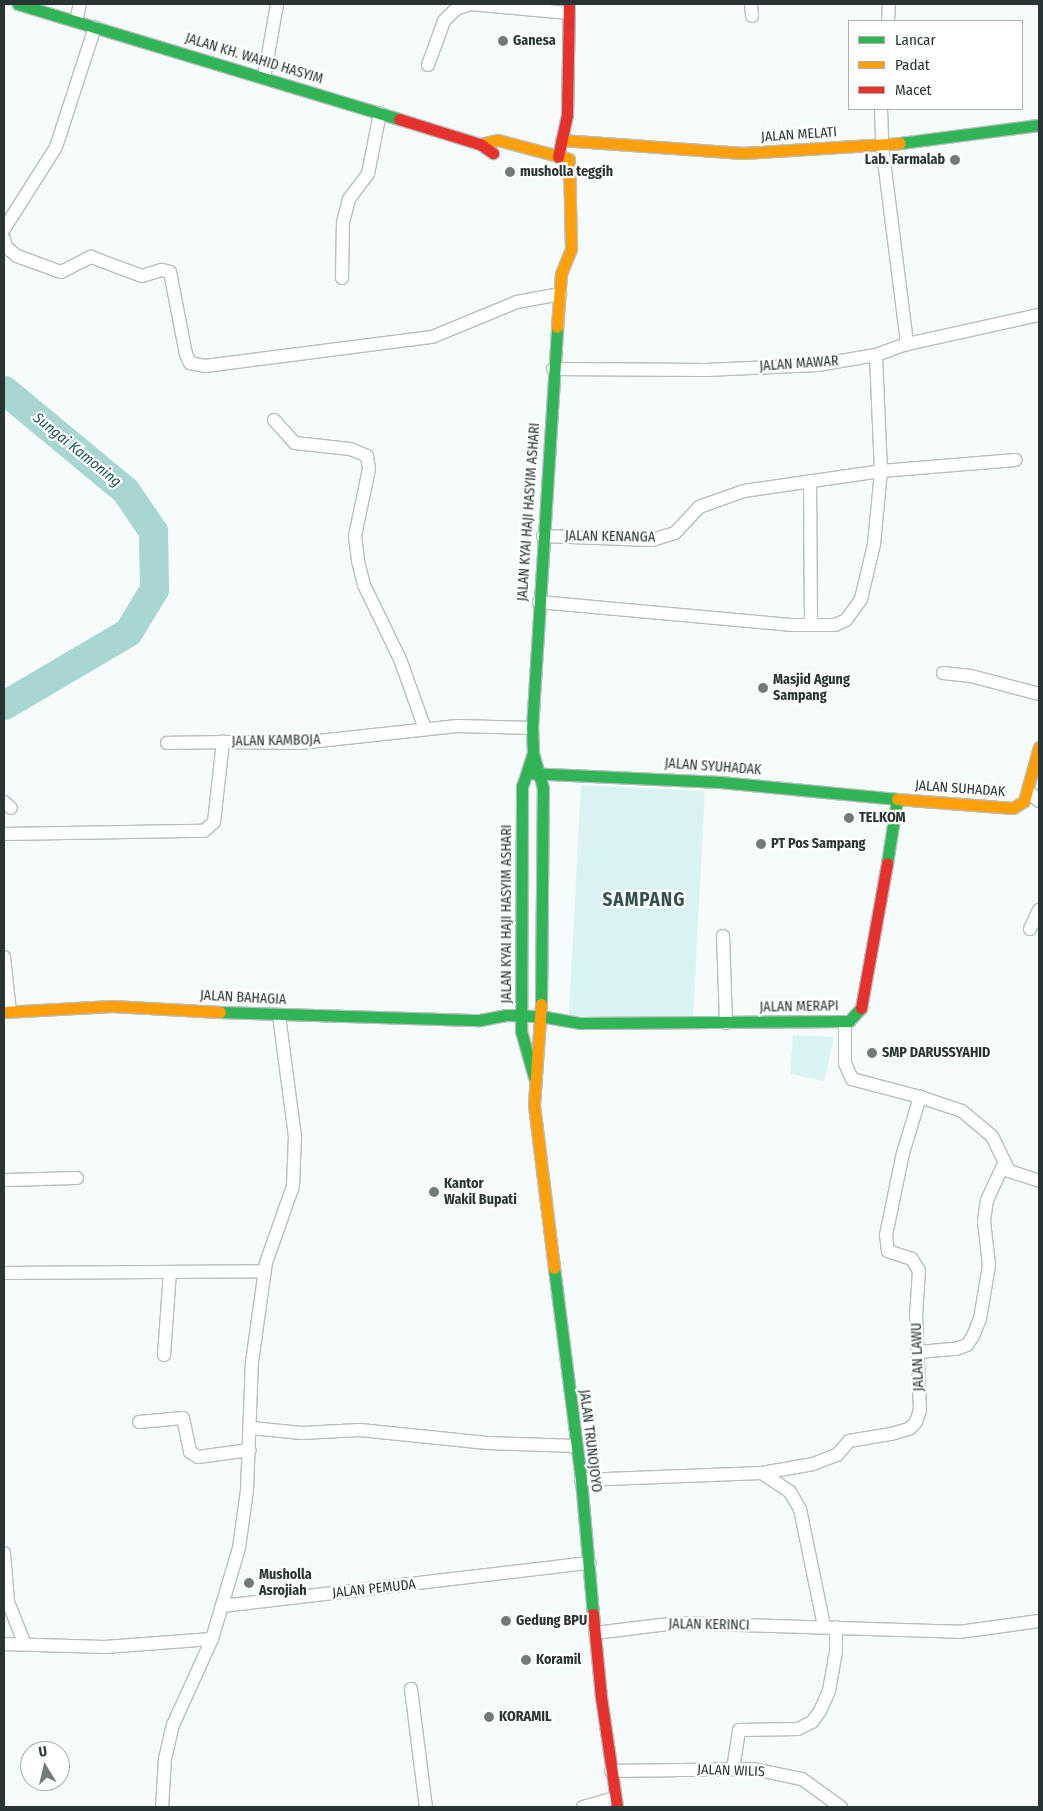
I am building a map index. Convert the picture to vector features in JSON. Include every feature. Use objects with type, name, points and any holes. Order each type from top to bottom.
[{"type":"main road","name":"JALAN KH. WAHID HASYIM","points":[[18,4],[480,144],[502,155]]},
{"type":"main road","points":[[558,166],[565,141],[569,8]]},
{"type":"main road","name":"JALAN MELATI","points":[[565,141],[742,153],[882,144],[1039,125]]},
{"type":"main road","name":"JALAN KH. WAHID HASYIM","points":[[480,144],[498,140],[535,151],[558,166]]},
{"type":"main road","name":"JALAN KYAI HAJI HASYIM ASHARI","points":[[558,166],[570,172],[571,250],[561,274]]},
{"type":"main road","name":"JALAN KYAI HAJI HASYIM ASHARI","points":[[534,1077],[541,1030],[543,788],[540,772],[533,754],[532,728],[553,369],[560,294],[561,274],[557,256]]},
{"type":"main road","name":"JALAN SUHADAK","points":[[897,800],[1002,809],[1013,808],[1024,801],[1039,748]]},
{"type":"main road","name":"JALAN KYAI HAJI HASYIM ASHARI","points":[[533,754],[522,786],[521,1031],[534,1077]]},
{"type":"main road","name":"JALAN SYUHADAK","points":[[526,773],[540,772],[720,782],[897,800]]},
{"type":"main road","name":"JALAN MERAPI","points":[[580,1023],[845,1022],[856,1016],[865,996],[897,800]]},
{"type":"main road","name":"JALAN BAHAGIA","points":[[7,1011],[112,1006],[279,1015],[480,1020]]},
{"type":"main road","points":[[480,1020],[540,1016],[580,1023]]},
{"type":"main road","points":[[480,1020],[504,1028],[521,1031],[562,1029],[580,1023]]},
{"type":"main road","name":"JALAN TRUNOJOYO","points":[[534,1077],[536,1136],[581,1480],[595,1633],[616,1802]]},
{"type":"street","points":[[76,21],[80,4]]},
{"type":"street","points":[[264,78],[277,4]]},
{"type":"street","points":[[428,65],[444,21],[456,9],[470,4],[569,8]]},
{"type":"street","points":[[888,20],[889,4]]},
{"type":"street","points":[[4,230],[56,147],[95,27]]},
{"type":"street","points":[[882,110],[882,144],[907,344]]},
{"type":"street","points":[[342,278],[343,222],[349,199],[368,174],[380,113]]},
{"type":"street","points":[[4,239],[6,247],[16,256],[61,272],[91,257],[142,276],[162,270],[170,272],[186,354],[190,362],[205,366],[432,337],[517,302],[560,294]]},
{"type":"street","name":"JALAN MAWAR","points":[[553,369],[725,369],[817,365],[876,355],[907,344],[1039,315]]},
{"type":"street","points":[[539,602],[811,626],[834,625],[846,620],[861,598],[874,544],[881,471],[876,355]]},
{"type":"street","points":[[274,420],[295,443],[350,449],[367,456],[369,470],[355,536],[358,561],[364,585],[400,659],[425,729]]},
{"type":"street","name":"JALAN KENANGA","points":[[543,536],[634,541],[662,538],[675,533],[700,508],[744,491],[881,471],[1016,460]]},
{"type":"street","points":[[810,481],[811,626]]},
{"type":"street","points":[[943,673],[971,676],[1039,694]]},
{"type":"street","name":"JALAN KAMBOJA","points":[[4,834],[204,831],[214,822],[223,742],[300,742],[457,726],[532,728]]},
{"type":"street","points":[[167,743],[223,742]]},
{"type":"street","points":[[1028,791],[1039,801]]},
{"type":"street","points":[[1030,929],[1039,910]]},
{"type":"street","points":[[723,936],[726,1023]]},
{"type":"street","points":[[4,957],[7,1011]]},
{"type":"street","points":[[162,1807],[165,1759],[173,1725],[212,1640],[239,1548],[250,1450],[252,1362],[265,1267],[293,1186],[295,1137],[279,1015]]},
{"type":"street","points":[[845,1022],[845,1063],[852,1079],[920,1097],[962,1111],[992,1136],[1009,1171],[1039,1181]]},
{"type":"street","name":"JALAN LAWU","points":[[581,1480],[631,1476],[762,1473],[813,1464],[837,1455],[849,1441],[909,1429],[916,1422],[920,1410],[918,1265],[912,1259],[888,1251],[886,1235],[903,1153],[920,1097]]},
{"type":"street","points":[[918,1352],[956,1349],[967,1345],[973,1336],[980,1319],[989,1265],[984,1221],[987,1200],[1004,1164]]},
{"type":"street","points":[[4,1180],[78,1178]]},
{"type":"street","points":[[4,1273],[170,1272],[265,1267]]},
{"type":"street","points":[[164,1355],[170,1272]]},
{"type":"street","points":[[140,1422],[183,1418],[190,1452],[198,1457],[250,1450]]},
{"type":"street","points":[[251,1428],[302,1433],[360,1430],[487,1443],[576,1446]]},
{"type":"street","points":[[734,1769],[739,1730],[798,1729],[816,1717],[829,1691],[836,1652],[800,1509],[790,1492],[762,1473]]},
{"type":"street","points":[[4,1553],[8,1602],[24,1642]]},
{"type":"street","name":"JALAN PEMUDA","points":[[222,1606],[589,1563]]},
{"type":"street","name":"JALAN KERINCI","points":[[595,1633],[677,1623],[830,1626],[854,1630],[878,1628],[959,1632],[1039,1621]]},
{"type":"street","points":[[4,1644],[24,1642],[106,1646],[212,1640]]},
{"type":"street","points":[[411,1689],[426,1807]]},
{"type":"street","name":"JALAN WILIS","points":[[611,1772],[734,1769],[802,1779],[841,1807]]},
{"type":"street","points":[[583,1807],[616,1802]]},
{"type":"shaded area","points":[[581,785],[705,791],[693,1022],[569,1016]]},
{"type":"shaded area","points":[[793,1035],[834,1037],[824,1081],[790,1074]]},
{"type":"waterway","name":"Sungai Kamoning","points":[[4,390],[125,490],[153,531],[154,589],[128,632],[4,705]]},
{"type":"traffic: fast","points":[[18,4],[399,119]]},
{"type":"traffic: fast","points":[[900,143],[1039,125]]},
{"type":"traffic: fast","points":[[541,1004],[543,788],[533,753],[532,728],[557,327]]},
{"type":"traffic: fast","points":[[533,753],[522,786],[521,1031],[534,1077]]},
{"type":"traffic: fast","points":[[527,773],[720,782],[897,799]]},
{"type":"traffic: fast","points":[[887,863],[897,800]]},
{"type":"traffic: fast","points":[[220,1012],[480,1020],[506,1015],[540,1016],[580,1023],[849,1021],[861,1008]]},
{"type":"traffic: fast","points":[[554,1268],[581,1480],[593,1614]]},
{"type":"traffic: slow","points":[[480,144],[498,140],[569,159],[571,249],[561,274],[557,327]]},
{"type":"traffic: slow","points":[[561,140],[743,153],[900,143]]},
{"type":"traffic: slow","points":[[897,799],[1013,808],[1024,801],[1039,747]]},
{"type":"traffic: slow","points":[[541,1004],[534,1105],[554,1268]]},
{"type":"traffic: slow","points":[[4,1012],[112,1006],[220,1012]]},
{"type":"traffic: jam","points":[[558,157],[567,115],[569,4]]},
{"type":"traffic: jam","points":[[399,119],[480,144],[493,153]]},
{"type":"traffic: jam","points":[[861,1008],[887,863]]},
{"type":"traffic: jam","points":[[593,1614],[601,1697],[617,1807]]},
{"type":"place","name":"Ganesa","points":[[503,41]]},
{"type":"place","name":"Lab. Farmalab","points":[[955,160]]},
{"type":"place","name":"musholla teggih","points":[[510,172]]},
{"type":"place","name":"Masjid Agung Sampang","points":[[763,688]]},
{"type":"place","name":"TELKOM","points":[[849,818]]},
{"type":"place","name":"PT Pos Sampang","points":[[761,844]]},
{"type":"place","name":"SMP DARUSSYAHID","points":[[872,1053]]},
{"type":"place","name":"Kantor Wakil Bupati","points":[[434,1192]]},
{"type":"place","name":"Musholla Asrojiah","points":[[249,1583]]},
{"type":"place","name":"Gedung BPU","points":[[506,1621]]},
{"type":"place","name":"Koramil","points":[[526,1660]]},
{"type":"place","name":"KORAMIL","points":[[489,1717]]},
{"type":"district","name":"SAMPANG","points":[[644,900]]}]
